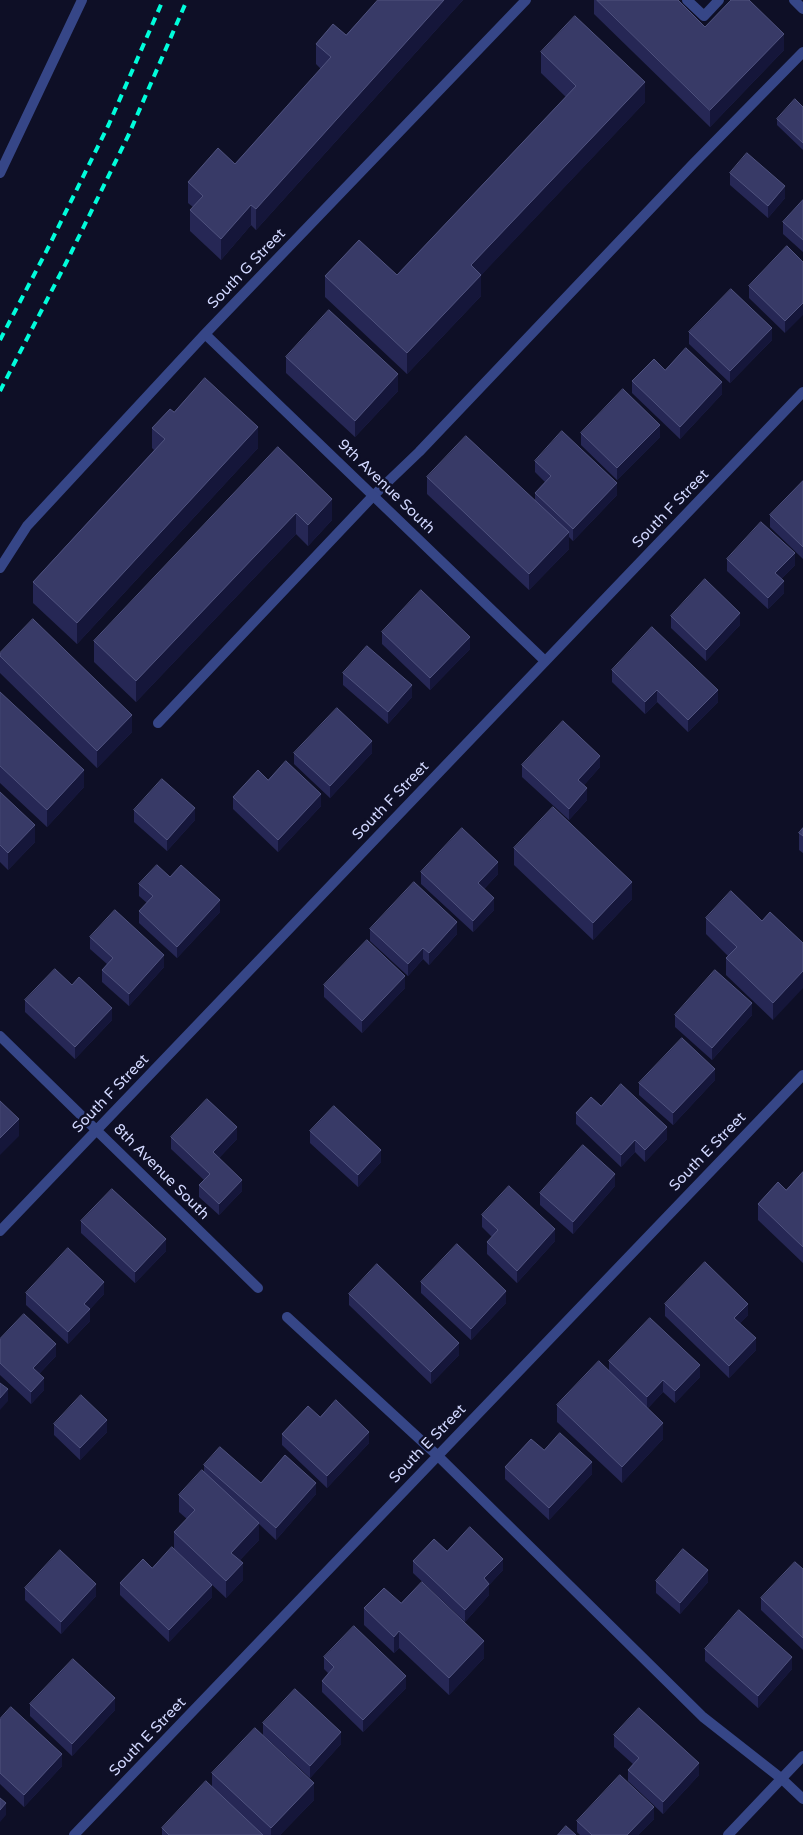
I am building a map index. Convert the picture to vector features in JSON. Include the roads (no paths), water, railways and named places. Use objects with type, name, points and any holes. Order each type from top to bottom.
[{"type":"street","points":[[0,173],[82,0]]},
{"type":"street","name":"South G Street","points":[[0,568],[27,526],[205,334],[526,0]]},
{"type":"street","points":[[688,0],[704,16],[720,0]]},
{"type":"street","points":[[794,0],[803,9]]},
{"type":"street","points":[[158,723],[373,496],[419,452],[693,164],[803,52]]},
{"type":"street","name":"9th Avenue South","points":[[205,334],[546,661]]},
{"type":"street","name":"South F Street","points":[[0,1231],[803,392]]},
{"type":"street","name":"8th Avenue South","points":[[0,1036],[258,1288]]},
{"type":"street","name":"South E Street","points":[[74,1835],[803,1074]]},
{"type":"street","points":[[287,1317],[438,1456],[703,1717],[782,1779],[803,1799]]},
{"type":"street","points":[[728,1835],[803,1756]]},
{"type":"railway","points":[[0,340],[109,124],[163,0]]},
{"type":"railway","points":[[0,391],[67,261],[129,134],[187,0]]}]
